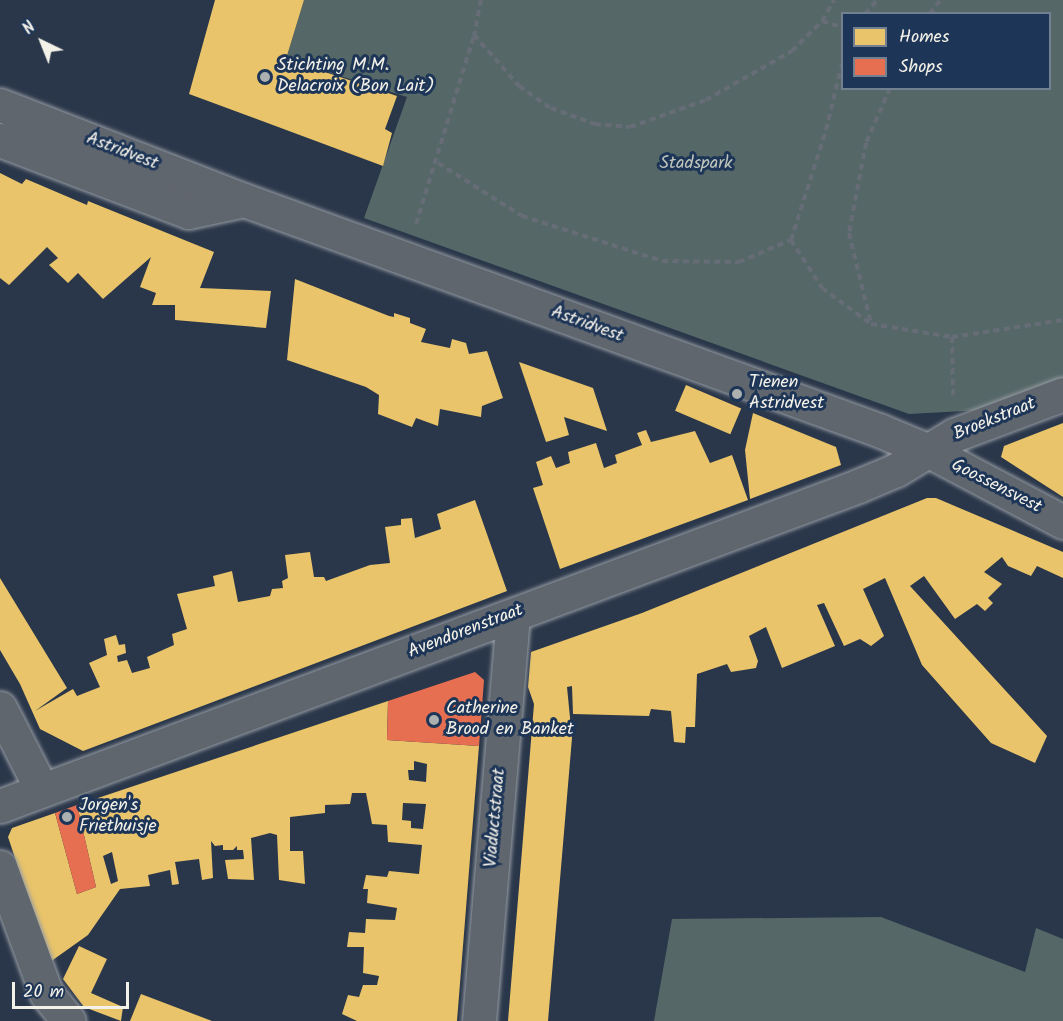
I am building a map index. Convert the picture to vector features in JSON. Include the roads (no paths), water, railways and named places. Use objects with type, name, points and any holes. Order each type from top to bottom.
[{"type":"street","name":"Astridvest","points":[[0,105],[244,200],[404,259],[941,443]]},
{"type":"street","name":"Astridvest","points":[[0,140],[189,212],[244,200]]},
{"type":"street","name":"Broekstraat","points":[[941,443],[1063,394]]},
{"type":"street","name":"Goossensvest","points":[[941,443],[1063,522]]},
{"type":"street","name":"Avendorenstraat","points":[[0,806],[858,486],[941,443]]},
{"type":"street","name":"Viaductstraat","points":[[479,1021],[513,615]]},
{"type":"street","points":[[0,708],[42,790]]},
{"type":"street","points":[[0,867],[46,993],[69,1021]]},
{"type":"place","name":"Stichting M.M. Delacroix (Bon Lait)","points":[[265,77]]},
{"type":"place","name":"Tienen Astridvest","points":[[737,394]]},
{"type":"place","name":"Catherine Brood en Banket","points":[[434,720]]},
{"type":"place","name":"Jorgen's Friethuisje","points":[[67,817]]},
{"type":"park label","name":"Stadspark","points":[[696,164]]}]
